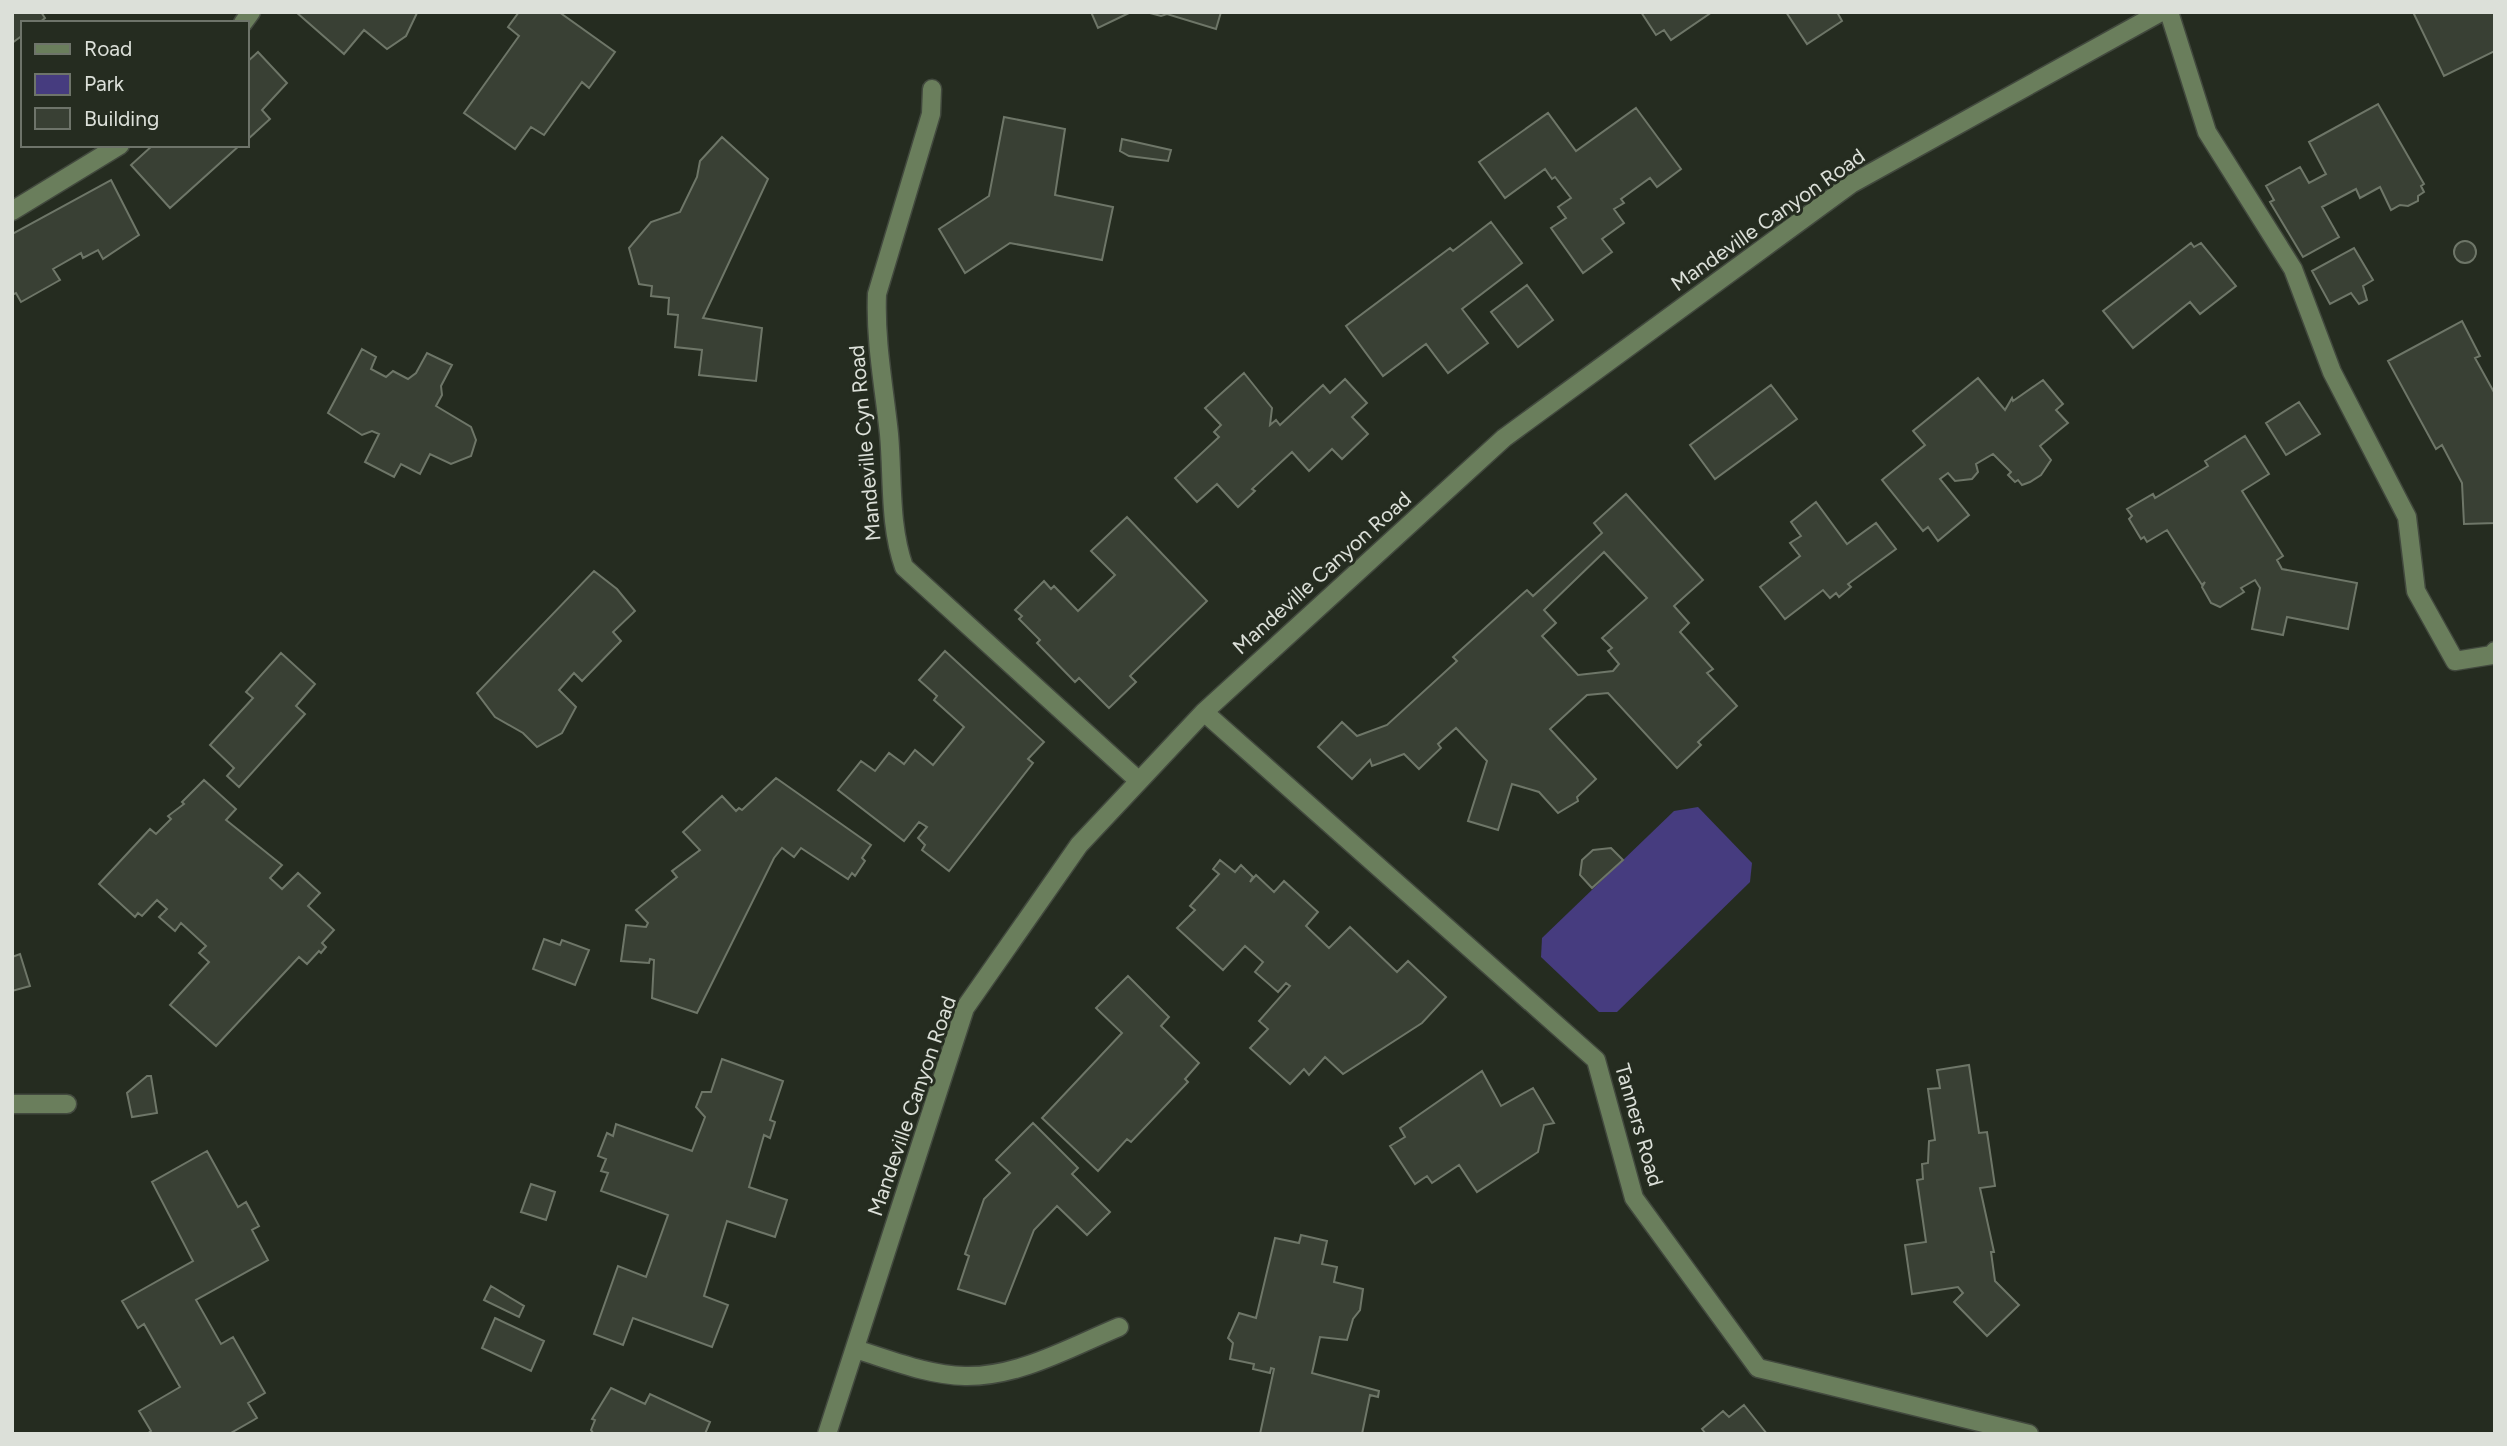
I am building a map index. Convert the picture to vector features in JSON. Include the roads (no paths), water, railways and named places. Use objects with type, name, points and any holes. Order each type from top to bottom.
[{"type":"street","name":"Mandeville Canyon Road","points":[[827,1434],[965,1008],[1079,845],[1139,781],[1204,712],[1504,438],[1851,184],[2161,12]]},
{"type":"street","points":[[2169,12],[2207,132],[2293,269],[2332,372],[2407,517],[2416,591],[2455,661],[2492,655],[2495,650]]},
{"type":"street","name":"Mandeville Cyn Road","points":[[932,89],[931,114],[877,294],[876,318],[896,544],[904,567],[1139,781]]},
{"type":"street","points":[[12,211],[117,147]]},
{"type":"street","name":"Tanners Road","points":[[1204,712],[1597,1060],[1634,1198],[1758,1368],[2029,1434]]},
{"type":"street","points":[[12,1104],[67,1104]]},
{"type":"street","points":[[855,1349],[941,1373],[966,1376],[998,1374],[1017,1369],[1119,1326]]}]
